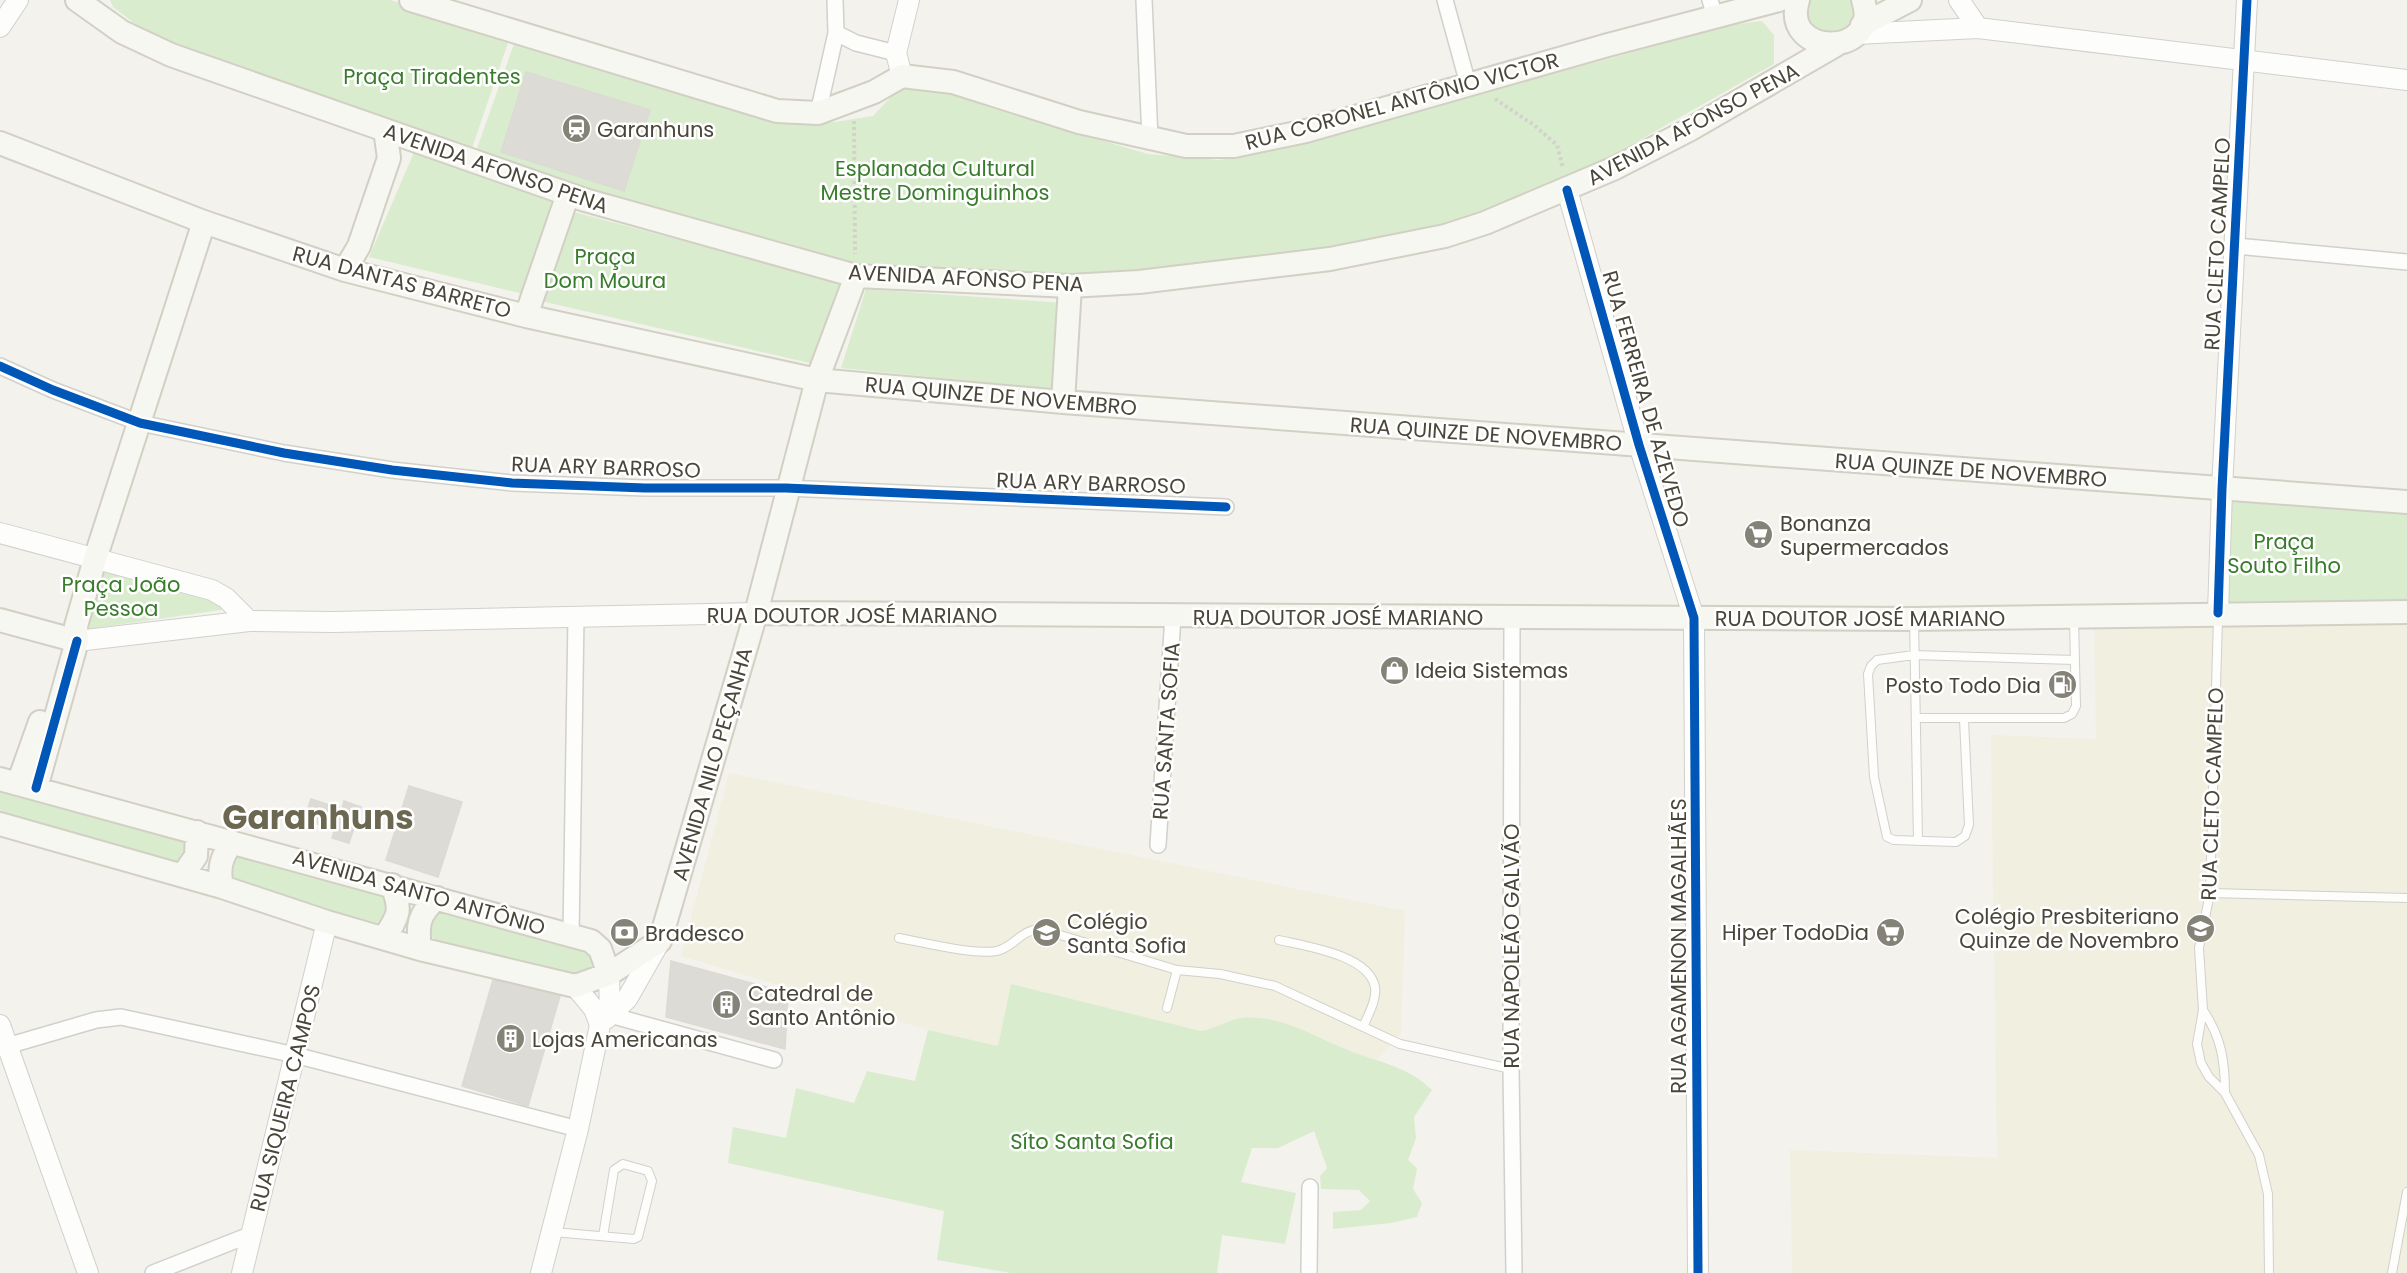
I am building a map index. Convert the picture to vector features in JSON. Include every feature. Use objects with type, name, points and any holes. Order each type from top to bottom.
[{"type":"main road","points":[[411,0],[777,111],[818,113],[854,100],[902,76]]},
{"type":"main road","name":"RUA CORONEL ANTÔNIO VICTOR","points":[[902,76],[953,82],[1078,122],[1150,139],[1186,146],[1210,147],[1257,142],[1468,84],[1712,8],[1779,0]]},
{"type":"main road","points":[[1798,0],[1797,16],[1806,34],[1829,49]]},
{"type":"main road","points":[[1859,30],[1865,15],[1863,0]]},
{"type":"main road","name":"AVENIDA AFONSO PENA","points":[[83,3],[122,32],[171,55],[568,194],[856,271],[1070,286],[1232,272],[1388,249],[1475,227],[1565,180],[1689,130],[1910,0]]},
{"type":"main road","points":[[345,270],[359,246],[389,158],[385,129]]},
{"type":"main road","name":"RUA DANTAS BARRETO","points":[[0,143],[204,222],[345,270],[526,316],[817,380]]},
{"type":"main road","points":[[526,316],[568,194]]},
{"type":"main road","points":[[18,784],[74,635],[95,559],[204,222]]},
{"type":"main road","name":"AVENIDA NILO PEÇANHA","points":[[660,941],[756,613],[786,488],[817,380],[856,271]]},
{"type":"main road","points":[[1063,402],[1070,286]]},
{"type":"main road","name":"RUA QUINZE DE NOVEMBRO","points":[[817,380],[1063,402],[2407,502]]},
{"type":"main road","name":"RUA DOUTOR JOSÉ MARIANO","points":[[756,613],[1914,619],[2407,612]]},
{"type":"main road","points":[[0,620],[74,635]]},
{"type":"main road","name":"AVENIDA SANTO ANTÔNIO","points":[[18,784],[571,935],[597,945],[609,974]]},
{"type":"main road","points":[[0,824],[222,886],[327,922],[420,949],[575,986],[609,974],[660,941]]},
{"type":"main road","points":[[183,876],[196,856],[197,832]]},
{"type":"main road","points":[[222,886],[219,872],[221,862],[232,842]]},
{"type":"main road","points":[[384,938],[399,911],[399,903],[392,885]]},
{"type":"main road","points":[[420,949],[419,918],[425,908],[437,898]]},
{"type":"street","points":[[0,27],[18,0]]},
{"type":"street","points":[[818,113],[836,33],[835,0]]},
{"type":"street","points":[[902,76],[896,53],[909,0]]},
{"type":"street","points":[[1144,0],[1150,139]]},
{"type":"street","points":[[1444,0],[1468,84]]},
{"type":"street","points":[[1959,0],[1978,28]]},
{"type":"street","name":"RUA CLETO CAMPELO","points":[[2218,613],[2222,489],[2247,0]]},
{"type":"street","points":[[1859,30],[1978,28],[2245,58],[2407,80]]},
{"type":"street","points":[[836,33],[856,43],[896,53]]},
{"type":"street","name":"RUA FERREIRA DE AZEVEDO","points":[[1565,180],[1639,445],[1694,618]]},
{"type":"street","points":[[2235,246],[2407,262]]},
{"type":"street","name":"RUA ARY BARROSO","points":[[0,366],[53,390],[140,423],[284,453],[392,470],[512,483],[645,488],[786,488],[1226,507]]},
{"type":"street","points":[[0,533],[212,591],[259,621]]},
{"type":"street","name":"RUA DOUTOR JOSÉ MARIANO","points":[[74,635],[259,621],[333,622],[756,613]]},
{"type":"street","points":[[571,935],[576,616]]},
{"type":"street","name":"RUA SANTA SOFIA","points":[[1158,845],[1173,616]]},
{"type":"street","name":"RUA NAPOLEÃO GALVÃO","points":[[1512,618],[1510,1069],[1515,1273]]},
{"type":"street","name":"RUA AGAMENON MAGALHÃES","points":[[1694,618],[1698,1273]]},
{"type":"street","name":"RUA SIQUEIRA CAMPOS","points":[[242,1273],[327,922]]},
{"type":"street","points":[[605,1020],[627,999],[660,941]]},
{"type":"street","points":[[541,1273],[605,1020],[609,974]]},
{"type":"street","points":[[575,986],[605,1020],[774,1060]]},
{"type":"street","points":[[6,1057],[96,1020],[121,1017],[295,1055],[578,1130]]},
{"type":"street","points":[[0,1025],[6,1057],[88,1273]]},
{"type":"street","points":[[1310,1187],[1310,1273]]},
{"type":"street","points":[[153,1273],[252,1234]]},
{"type":"lane","name":"RUA CLETO CAMPELO","points":[[2203,1010],[2199,948],[2210,893],[2218,613]]},
{"type":"lane","points":[[1916,718],[1964,720],[2064,718],[2072,714],[2076,706],[2073,616]]},
{"type":"lane","points":[[1914,619],[1918,841]]},
{"type":"lane","points":[[1964,720],[1969,825],[1965,836],[1956,842],[1894,840],[1887,837],[1883,829],[1874,777],[1868,674],[1870,666],[1877,660],[1914,655],[2075,660]]},
{"type":"lane","points":[[2210,893],[2407,898]]},
{"type":"lane","points":[[898,938],[983,952],[999,951],[1029,930],[1040,929],[1177,970],[1220,974],[1275,986],[1400,1044],[1510,1069]]},
{"type":"lane","points":[[1279,940],[1340,956],[1359,965],[1370,974],[1375,988],[1363,1027]]},
{"type":"lane","points":[[1167,1008],[1177,970]]},
{"type":"lane","points":[[2203,1010],[2215,1028],[2222,1046],[2225,1093]]},
{"type":"lane","points":[[2203,1010],[2197,1030],[2201,1063],[2208,1077],[2225,1093],[2245,1125],[2262,1164],[2268,1194],[2269,1273]]},
{"type":"lane","points":[[552,1232],[603,1236],[638,1237],[652,1181],[648,1171],[623,1164],[614,1170],[603,1236]]},
{"type":"lane","points":[[2391,1273],[2407,1192]]},
{"type":"path","points":[[1468,84],[1502,103],[1557,145],[1565,180]]},
{"type":"path","points":[[854,100],[856,271]]},
{"type":"shaded area","name":"Colégio Presbiteriano Quinze de Novembro","points":[[2407,622],[2407,1273],[1792,1273],[1790,1150],[1997,1158],[1991,735],[2096,739],[2094,624]]},
{"type":"shaded area","name":"Colégio Santa Sofia","points":[[729,773],[1405,911],[1401,1033],[1377,1060],[1238,1018],[1221,1027],[1201,1031],[1011,984],[998,1046],[928,1030],[681,956]]},
{"type":"green space","name":"Praça Tiradentes","points":[[110,0],[390,0],[510,37],[470,154],[151,36],[113,7]]},
{"type":"green space","points":[[1806,0],[1858,0],[1860,11],[1841,38],[1809,28]]},
{"type":"green space","name":"Esplanada Cultural Mestre Dominguinhos","points":[[1762,21],[1774,35],[1774,64],[1578,175],[1450,224],[1352,246],[1151,276],[860,267],[582,193],[475,154],[515,41],[777,117],[835,122],[873,116],[902,85],[956,88],[985,106],[1148,154],[1219,160],[1280,149],[1731,25]]},
{"type":"green space","points":[[415,150],[557,200],[524,294],[369,257]]},
{"type":"green space","name":"Praça Dom Moura","points":[[570,211],[839,282],[818,365],[541,301]]},
{"type":"green space","points":[[866,289],[1064,303],[1051,389],[841,368]]},
{"type":"green space","name":"Praça Souto Filho","points":[[2228,494],[2407,507],[2407,607],[2229,608]]},
{"type":"green space","name":"Praça João Pessoa","points":[[100,561],[223,599],[221,610],[81,630]]},
{"type":"green space","points":[[0,784],[192,837],[187,861],[174,865],[0,817]]},
{"type":"green space","points":[[232,852],[390,889],[391,919],[378,923],[235,883],[226,870]]},
{"type":"green space","points":[[430,907],[593,946],[603,969],[579,979],[427,937]]},
{"type":"green space","name":"Síto Santa Sofia","points":[[1011,984],[1201,1031],[1241,1018],[1284,1023],[1350,1051],[1404,1070],[1432,1090],[1414,1117],[1416,1138],[1408,1160],[1417,1168],[1413,1189],[1422,1203],[1417,1217],[1391,1223],[1333,1229],[1333,1212],[1361,1210],[1370,1201],[1359,1190],[1321,1189],[1320,1176],[1327,1168],[1314,1131],[1278,1148],[1252,1148],[1241,1182],[1296,1193],[1285,1244],[1222,1235],[1217,1273],[1011,1273],[937,1260],[944,1211],[728,1163],[733,1127],[786,1138],[796,1088],[854,1103],[867,1071],[915,1081],[928,1030],[998,1046]]},
{"type":"building","name":"Garanhuns","points":[[526,72],[650,110],[624,191],[501,152]]},
{"type":"building","points":[[409,786],[462,802],[438,877],[386,860]]},
{"type":"building","points":[[311,799],[342,809],[344,801],[361,807],[349,843],[332,838],[335,829],[304,820]]},
{"type":"building","name":"Catedral de Santo Antônio","points":[[671,961],[788,993],[785,1049],[666,1017]]},
{"type":"building","name":"Lojas Americanas","points":[[493,980],[560,996],[528,1106],[462,1086]]},
{"type":"cycle path","points":[[2218,613],[2222,489],[2247,0]]},
{"type":"cycle path","points":[[1567,190],[1639,445],[1694,618],[1698,1273]]},
{"type":"cycle path","points":[[0,366],[53,390],[140,423],[284,453],[392,470],[512,483],[645,488],[786,488],[1226,507]]},
{"type":"cycle path","points":[[36,788],[77,641]]},
{"type":"place","name":"Garanhuns","points":[[576,129]]},
{"type":"place","name":"Bonanza Supermercados","points":[[1759,535]]},
{"type":"place","name":"Ideia Sistemas","points":[[1394,670]]},
{"type":"place","name":"Posto Todo Dia","points":[[2062,685]]},
{"type":"place","name":"Colégio Presbiteriano Quinze de Novembro","points":[[2200,928]]},
{"type":"place","name":"Hiper TodoDia","points":[[1890,932]]},
{"type":"place","name":"Bradesco","points":[[624,933]]},
{"type":"place","name":"Colégio Santa Sofia","points":[[1046,933]]},
{"type":"place","name":"Catedral de Santo Antônio","points":[[727,1005]]},
{"type":"place","name":"Lojas Americanas","points":[[511,1039]]},
{"type":"district","name":"Garanhuns","points":[[318,817]]}]
